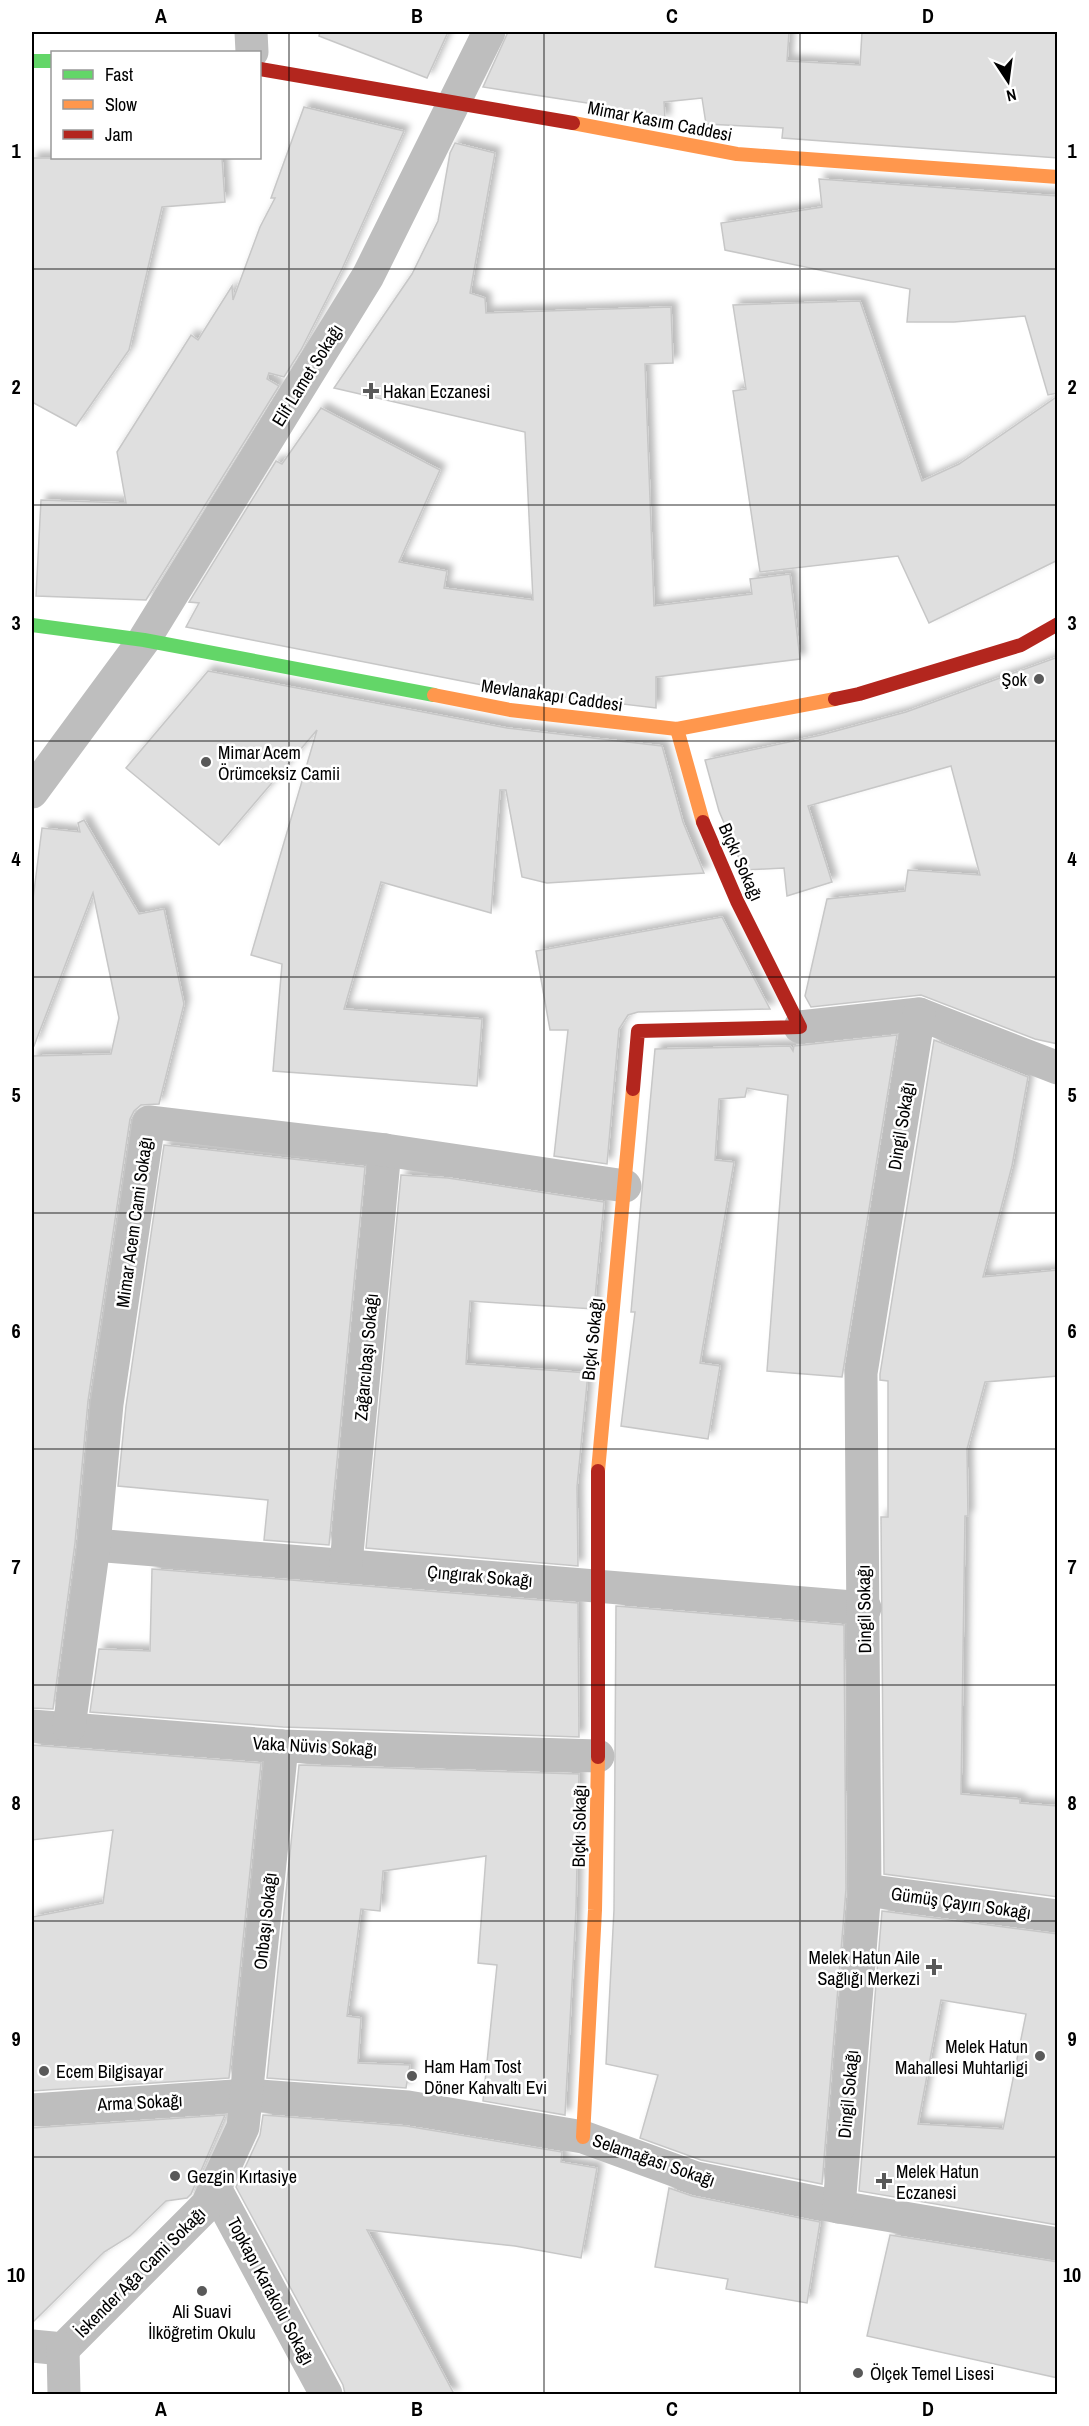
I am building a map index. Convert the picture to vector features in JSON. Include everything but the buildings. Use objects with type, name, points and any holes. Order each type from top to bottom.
[{"type":"street","points":[[250,32],[252,51]]},
{"type":"street","name":"Elif Lamet Sokağı","points":[[32,792],[144,640],[368,276],[489,32]]},
{"type":"street","points":[[32,61],[51,61]]},
{"type":"street","name":"Mimar Kasım Caddesi","points":[[261,69],[454,101],[737,154],[1058,177]]},
{"type":"street","name":"Mevlanakapı Caddesi","points":[[32,625],[144,640],[510,710],[677,729],[859,694],[1021,645],[1058,624]]},
{"type":"street","name":"Bıçkı Sokağı","points":[[583,2136],[595,1910],[598,1756],[596,1489],[638,1031],[800,1027],[737,901],[701,818],[677,729]]},
{"type":"street","points":[[800,1027],[919,1014],[1058,1068]]},
{"type":"street","name":"Dingil Sokağı","points":[[839,2207],[865,1890],[865,1608],[861,1373],[919,1014]]},
{"type":"street","name":"Mimar Acem Cami Sokağı","points":[[69,1727],[94,1545],[107,1404],[148,1122],[386,1150],[625,1186]]},
{"type":"street","name":"Zağarcıbaşı Sokağı","points":[[346,1564],[386,1150]]},
{"type":"street","name":"Çıngırak Sokağı","points":[[94,1545],[865,1608]]},
{"type":"street","name":"Vaka Nüvis Sokağı","points":[[32,1726],[69,1727],[282,1746],[598,1756]]},
{"type":"street","name":"Onbaşı Sokağı","points":[[248,2095],[282,1746]]},
{"type":"street","name":"Gümüş Çayırı Sokağı","points":[[865,1890],[1058,1916]]},
{"type":"street","name":"Arma Sokağı","points":[[32,2110],[248,2095]]},
{"type":"street","name":"Selamağası Sokağı","points":[[248,2095],[408,2107],[583,2136],[696,2178],[839,2207],[1058,2244]]},
{"type":"street","name":"İskender Ağa Cami Sokağı","points":[[32,2346],[63,2349],[207,2205],[243,2127],[248,2095]]},
{"type":"street","name":"Topkapı Karakolu Sokağı","points":[[215,2188],[326,2394]]},
{"type":"street","points":[[63,2349],[64,2394]]},
{"type":"traffic: fast","points":[[32,61],[51,61]]},
{"type":"traffic: fast","points":[[32,625],[144,640],[434,695]]},
{"type":"traffic: slow","points":[[573,123],[737,154],[1058,177]]},
{"type":"traffic: slow","points":[[434,695],[510,710],[677,729],[835,699]]},
{"type":"traffic: slow","points":[[677,729],[703,822]]},
{"type":"traffic: slow","points":[[598,1471],[633,1089]]},
{"type":"traffic: slow","points":[[583,2137],[595,1910],[598,1757]]},
{"type":"traffic: jam","points":[[261,69],[573,123]]},
{"type":"traffic: jam","points":[[835,699],[859,694],[1021,645],[1058,624]]},
{"type":"traffic: jam","points":[[633,1089],[638,1031],[800,1027],[737,901],[703,822]]},
{"type":"traffic: jam","points":[[598,1471],[598,1757]]},
{"type":"place","name":"Hakan Eczanesi","points":[[371,391]]},
{"type":"place","name":"Şok","points":[[1039,679]]},
{"type":"place","name":"Mimar Acem Örümceksiz Camii","points":[[206,762]]},
{"type":"place","name":"Melek Hatun Aile Sağlığı Merkezi","points":[[934,1967]]},
{"type":"place","name":"Melek Hatun Mahallesi Muhtarligi","points":[[1040,2056]]},
{"type":"place","name":"Ecem Bilgisayar","points":[[44,2071]]},
{"type":"place","name":"Ham Ham Tost Döner Kahvaltı Evi","points":[[412,2076]]},
{"type":"place","name":"Gezgin Kırtasiye","points":[[175,2176]]},
{"type":"place","name":"Melek Hatun Eczanesi","points":[[884,2181]]},
{"type":"place","name":"Ali Suavi İlköğretim Okulu","points":[[202,2291]]},
{"type":"place","name":"Ölçek Temel Lisesi","points":[[858,2373]]}]
